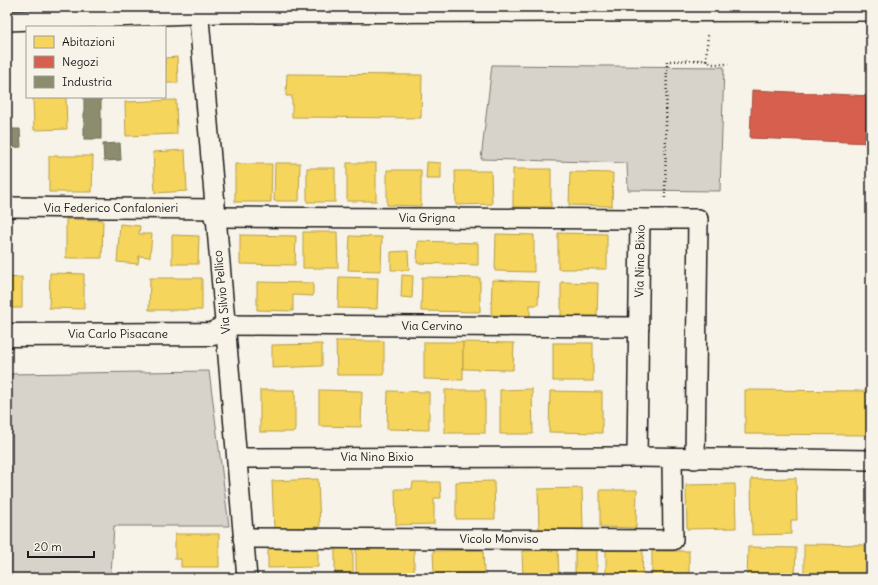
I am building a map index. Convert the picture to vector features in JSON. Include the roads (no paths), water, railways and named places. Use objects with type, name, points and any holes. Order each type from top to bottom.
[{"type":"street","points":[[7,21],[198,10],[871,11]]},
{"type":"street","name":"Via Silvio Pellico","points":[[198,10],[247,578]]},
{"type":"street","name":"Via Federico Confalonieri","points":[[7,207],[215,213]]},
{"type":"street","name":"Via Grigna","points":[[215,213],[640,219]]},
{"type":"street","name":"Via Nino Bixio","points":[[637,457],[640,219],[698,219],[695,459]]},
{"type":"street","name":"Via Cervino","points":[[226,325],[639,327]]},
{"type":"street","name":"Via Carlo Pisacane","points":[[7,335],[213,334],[226,325]]},
{"type":"street","name":"Via Nino Bixio","points":[[237,458],[637,457],[695,459],[871,460]]},
{"type":"street","name":"Vicolo Monviso","points":[[243,538],[673,540],[672,458]]}]
